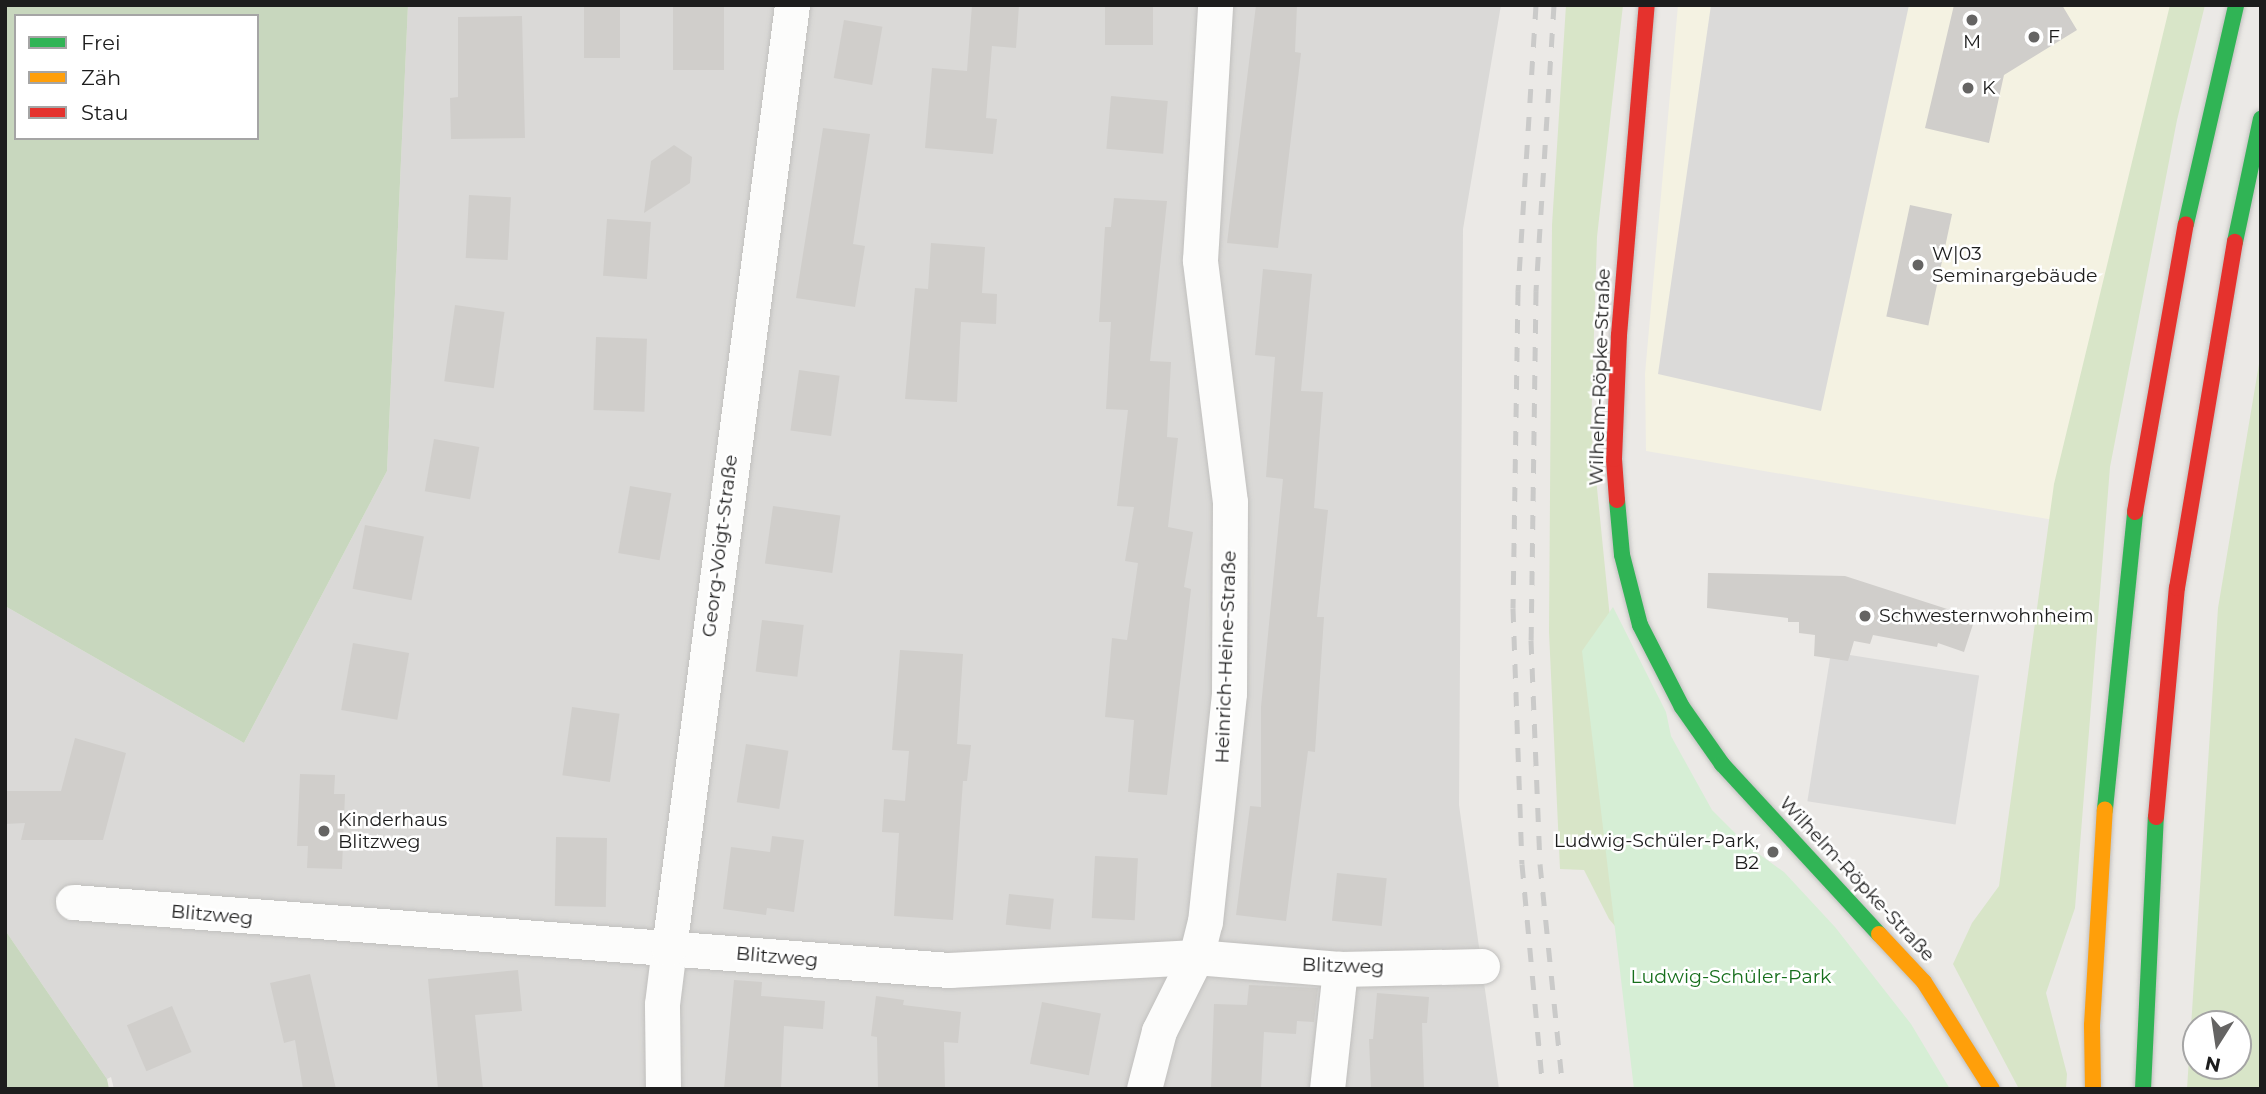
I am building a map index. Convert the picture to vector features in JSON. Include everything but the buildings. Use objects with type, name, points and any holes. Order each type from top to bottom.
[{"type":"main road","name":"Wilhelm-Röpke-Straße","points":[[1647,5],[1619,335],[1614,459],[1622,555],[1640,625],[1682,707],[1722,764],[1924,982],[1992,1089]]},
{"type":"main road","points":[[2093,1089],[2092,1025],[2108,756],[2127,570],[2150,412],[2187,219],[2236,5]]},
{"type":"main road","points":[[2143,1089],[2149,889],[2178,588],[2222,301],[2261,119]]},
{"type":"street","name":"Georg-Voigt-Straße","points":[[663,1089],[662,1004],[668,948],[792,5]]},
{"type":"street","name":"Heinrich-Heine-Straße","points":[[1144,1089],[1159,1031],[1196,957],[1219,801],[1232,602],[1230,502],[1200,260],[1215,5]]},
{"type":"street","name":"Blitzweg","points":[[73,902],[949,970],[1196,957],[1340,969],[1482,966]]},
{"type":"street","points":[[1327,1089],[1340,969]]},
{"type":"shaded area","points":[[408,5],[1501,5],[1463,229],[1459,805],[1499,1089],[114,1089],[111,1077],[107,1079],[5,930],[5,606],[244,743],[387,471]]},
{"type":"shaded area","points":[[1678,5],[2183,5],[2089,526],[1646,451],[1645,374]]},
{"type":"shaded area","points":[[1711,5],[1909,5],[1821,411],[1658,374]]},
{"type":"shaded area","points":[[1831,652],[1979,675],[1956,825],[1807,801]]},
{"type":"green space","points":[[5,5],[408,5],[387,471],[244,743],[5,606]]},
{"type":"green space","points":[[1566,5],[1623,5],[1597,237],[1591,428],[1611,628],[1631,945],[1609,919],[1584,870],[1560,869],[1549,632],[1552,225]]},
{"type":"green space","points":[[2170,5],[2205,5],[2177,120],[2110,467],[2075,908],[2046,993],[2067,1074],[2066,1089],[2019,1089],[1953,964],[1972,923],[1999,886],[2054,484]]},
{"type":"green space","points":[[2261,352],[2261,1089],[2187,1089],[2188,1080],[2252,1080],[2252,1010],[2192,1010],[2218,608]]},
{"type":"green space","name":"Ludwig-Schüler-Park","points":[[1613,607],[1666,712],[1671,736],[1712,810],[1749,847],[1784,872],[1835,927],[1911,1024],[1950,1089],[1634,1089],[1582,651]]},
{"type":"green space","points":[[5,930],[107,1079],[109,1089],[5,1089]]},
{"type":"railway","points":[[1536,5],[1518,291],[1513,608],[1522,864],[1543,1089]]},
{"type":"railway","points":[[1554,5],[1536,291],[1531,640],[1540,864],[1563,1089]]},
{"type":"traffic: fast","points":[[2186,224],[2236,5]]},
{"type":"traffic: fast","points":[[2235,242],[2261,119]]},
{"type":"traffic: fast","points":[[1617,500],[1622,555],[1640,625],[1682,707],[1722,764],[1879,934]]},
{"type":"traffic: fast","points":[[2105,809],[2135,512]]},
{"type":"traffic: fast","points":[[2143,1089],[2156,817]]},
{"type":"traffic: slow","points":[[2093,1089],[2092,1025],[2105,809]]},
{"type":"traffic: slow","points":[[1879,934],[1924,982],[1992,1089]]},
{"type":"traffic: jam","points":[[1617,500],[1614,459],[1619,335],[1647,5]]},
{"type":"traffic: jam","points":[[2135,512],[2186,224]]},
{"type":"traffic: jam","points":[[2156,817],[2177,588],[2235,242]]},
{"type":"place","name":"M","points":[[1972,20]]},
{"type":"place","name":"F","points":[[2034,37]]},
{"type":"place","name":"K","points":[[1968,88]]},
{"type":"place","name":"W|03 Seminargebäude","points":[[1918,265]]},
{"type":"place","name":"Schwesternwohnheim","points":[[1865,616]]},
{"type":"place","name":"Kinderhaus Blitzweg","points":[[324,831]]},
{"type":"place","name":"Ludwig-Schüler-Park, B2","points":[[1773,852]]}]
